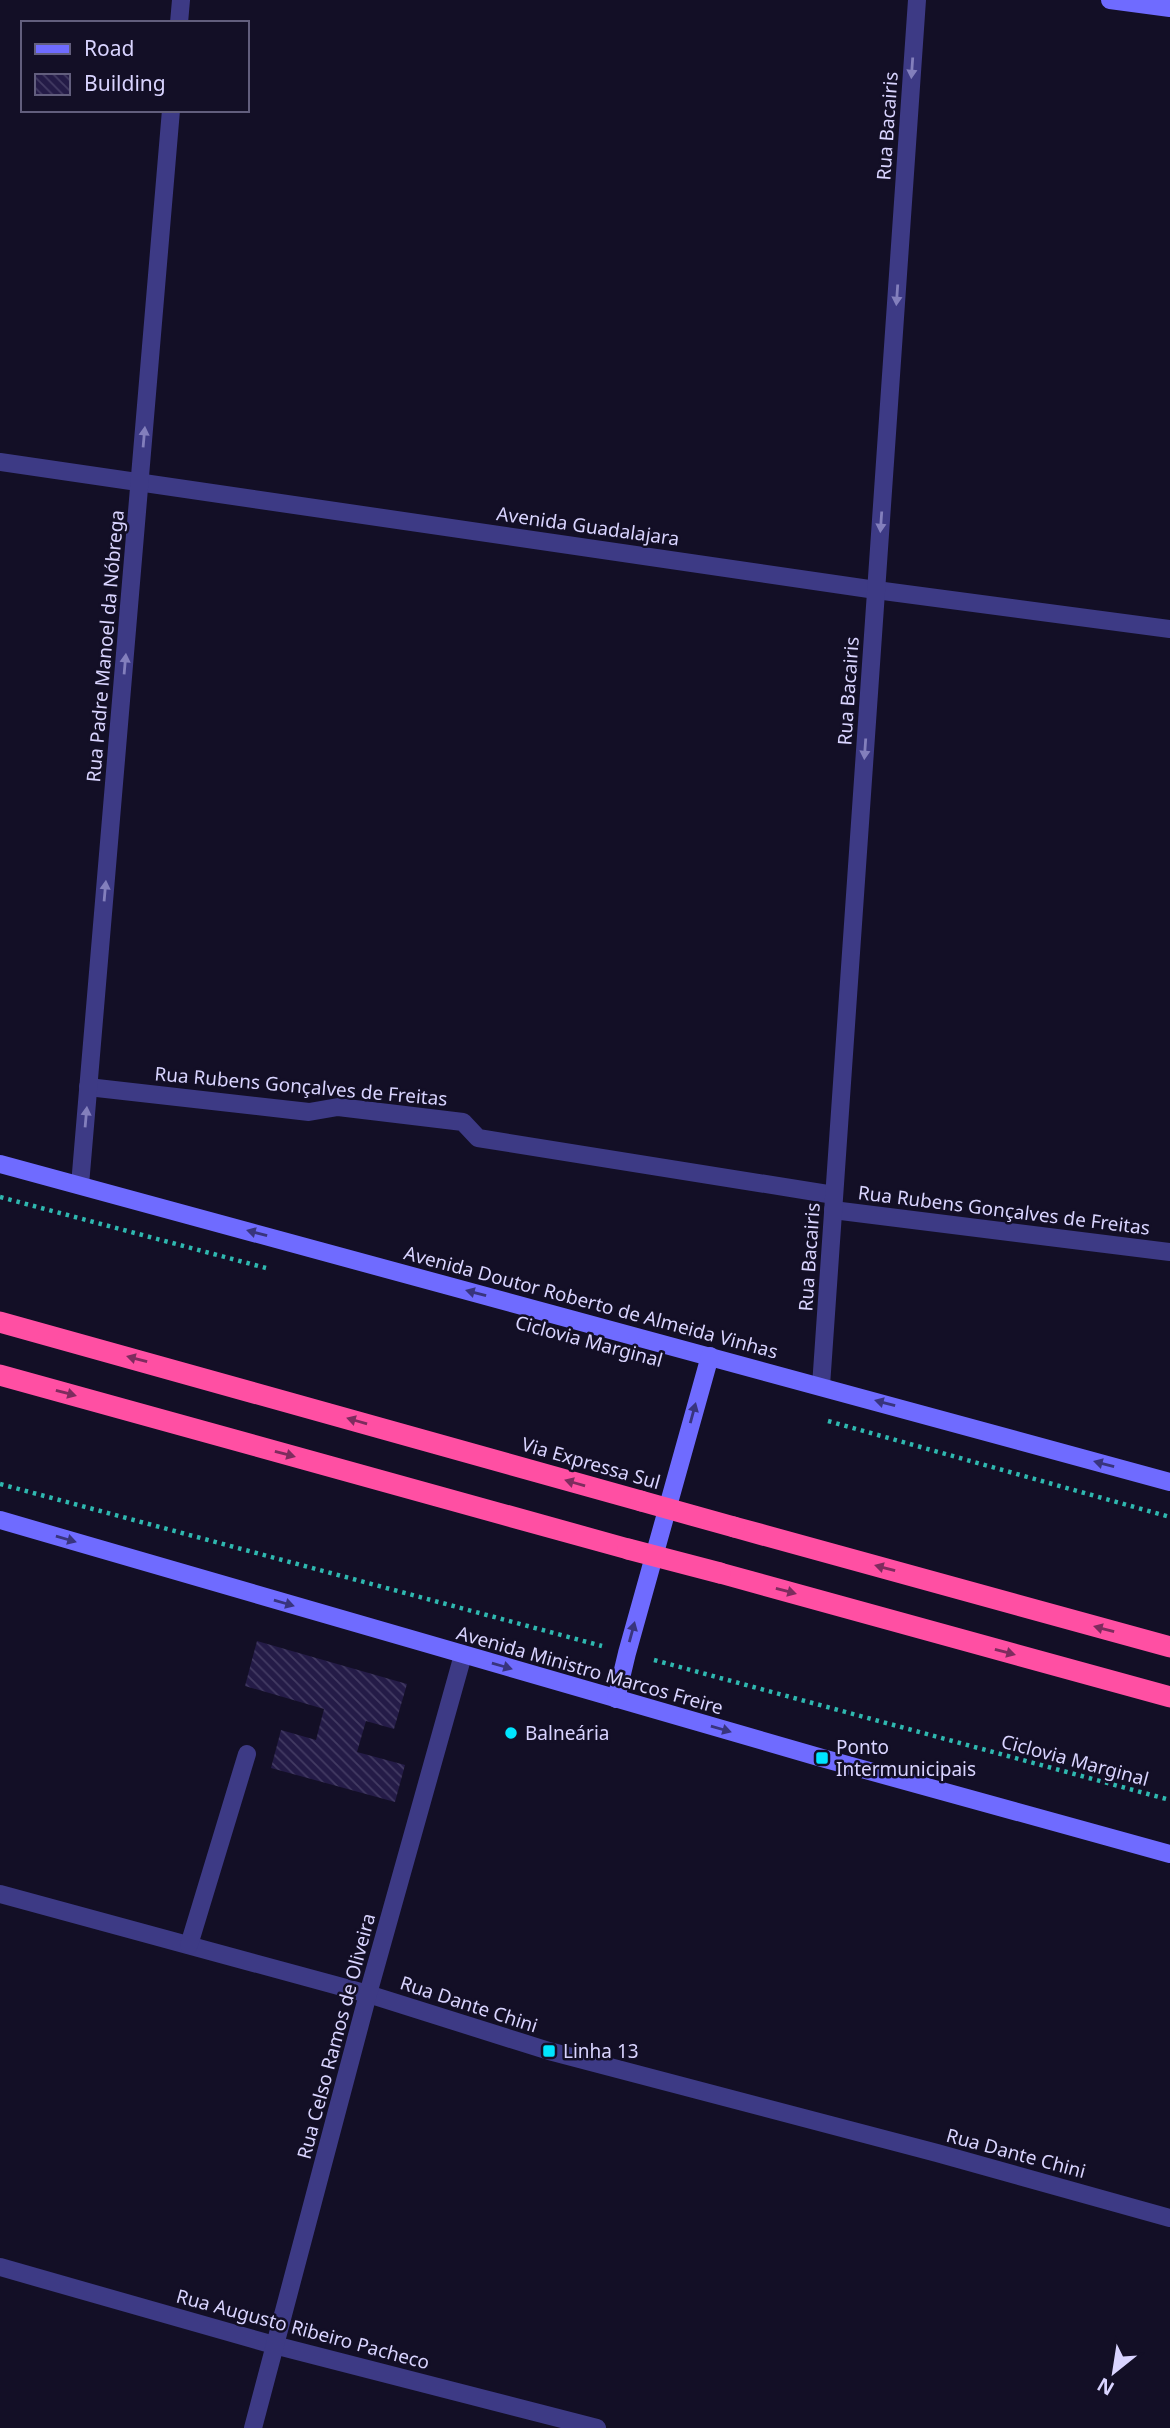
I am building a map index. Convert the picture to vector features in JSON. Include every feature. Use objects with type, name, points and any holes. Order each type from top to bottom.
[{"type":"highway","name":"Via Expressa Sul","points":[[0,1322],[1170,1647]]},
{"type":"highway","points":[[0,1375],[1170,1697]]},
{"type":"main road","points":[[1110,0],[1170,8]]},
{"type":"main road","name":"Avenida Doutor Roberto de Almeida Vinhas","points":[[0,1164],[1170,1482]]},
{"type":"main road","points":[[616,1699],[710,1356]]},
{"type":"main road","name":"Avenida Ministro Marcos Freire","points":[[0,1520],[616,1699],[1170,1854]]},
{"type":"street","points":[[179,21],[181,0]]},
{"type":"street","name":"Rua Bacairis","points":[[821,1386],[917,0]]},
{"type":"street","name":"Rua Padre Manoel da Nóbrega","points":[[80,1185],[171,112]]},
{"type":"street","name":"Avenida Guadalajara","points":[[0,462],[876,590],[1170,629]]},
{"type":"street","name":"Rua Rubens Gonçalves de Freitas","points":[[89,1087],[309,1112],[338,1107],[463,1122],[478,1138],[833,1203],[1170,1252]]},
{"type":"street","name":"Rua Celso Ramos de Oliveira","points":[[253,2428],[368,1994],[463,1655]]},
{"type":"street","points":[[189,1945],[247,1754]]},
{"type":"street","name":"Rua Dante Chini","points":[[0,1894],[368,1994],[549,2051],[937,2153],[1170,2218]]},
{"type":"street","name":"Rua Augusto Ribeiro Pacheco","points":[[0,2267],[274,2345],[597,2428]]},
{"type":"path","points":[[0,1196],[269,1269]]},
{"type":"path","points":[[821,1419],[1170,1517]]},
{"type":"path","name":"Ciclovia Marginal","points":[[0,1484],[1170,1800]]},
{"type":"building","points":[[257,1641],[407,1684],[394,1729],[366,1721],[357,1752],[405,1765],[395,1802],[271,1768],[281,1730],[316,1740],[324,1709],[245,1686]]},
{"type":"place","name":"Balneária","points":[[511,1733]]},
{"type":"place","name":"Ponto Intermunicipais","points":[[822,1758]]},
{"type":"place","name":"Linha 13","points":[[549,2051]]}]
